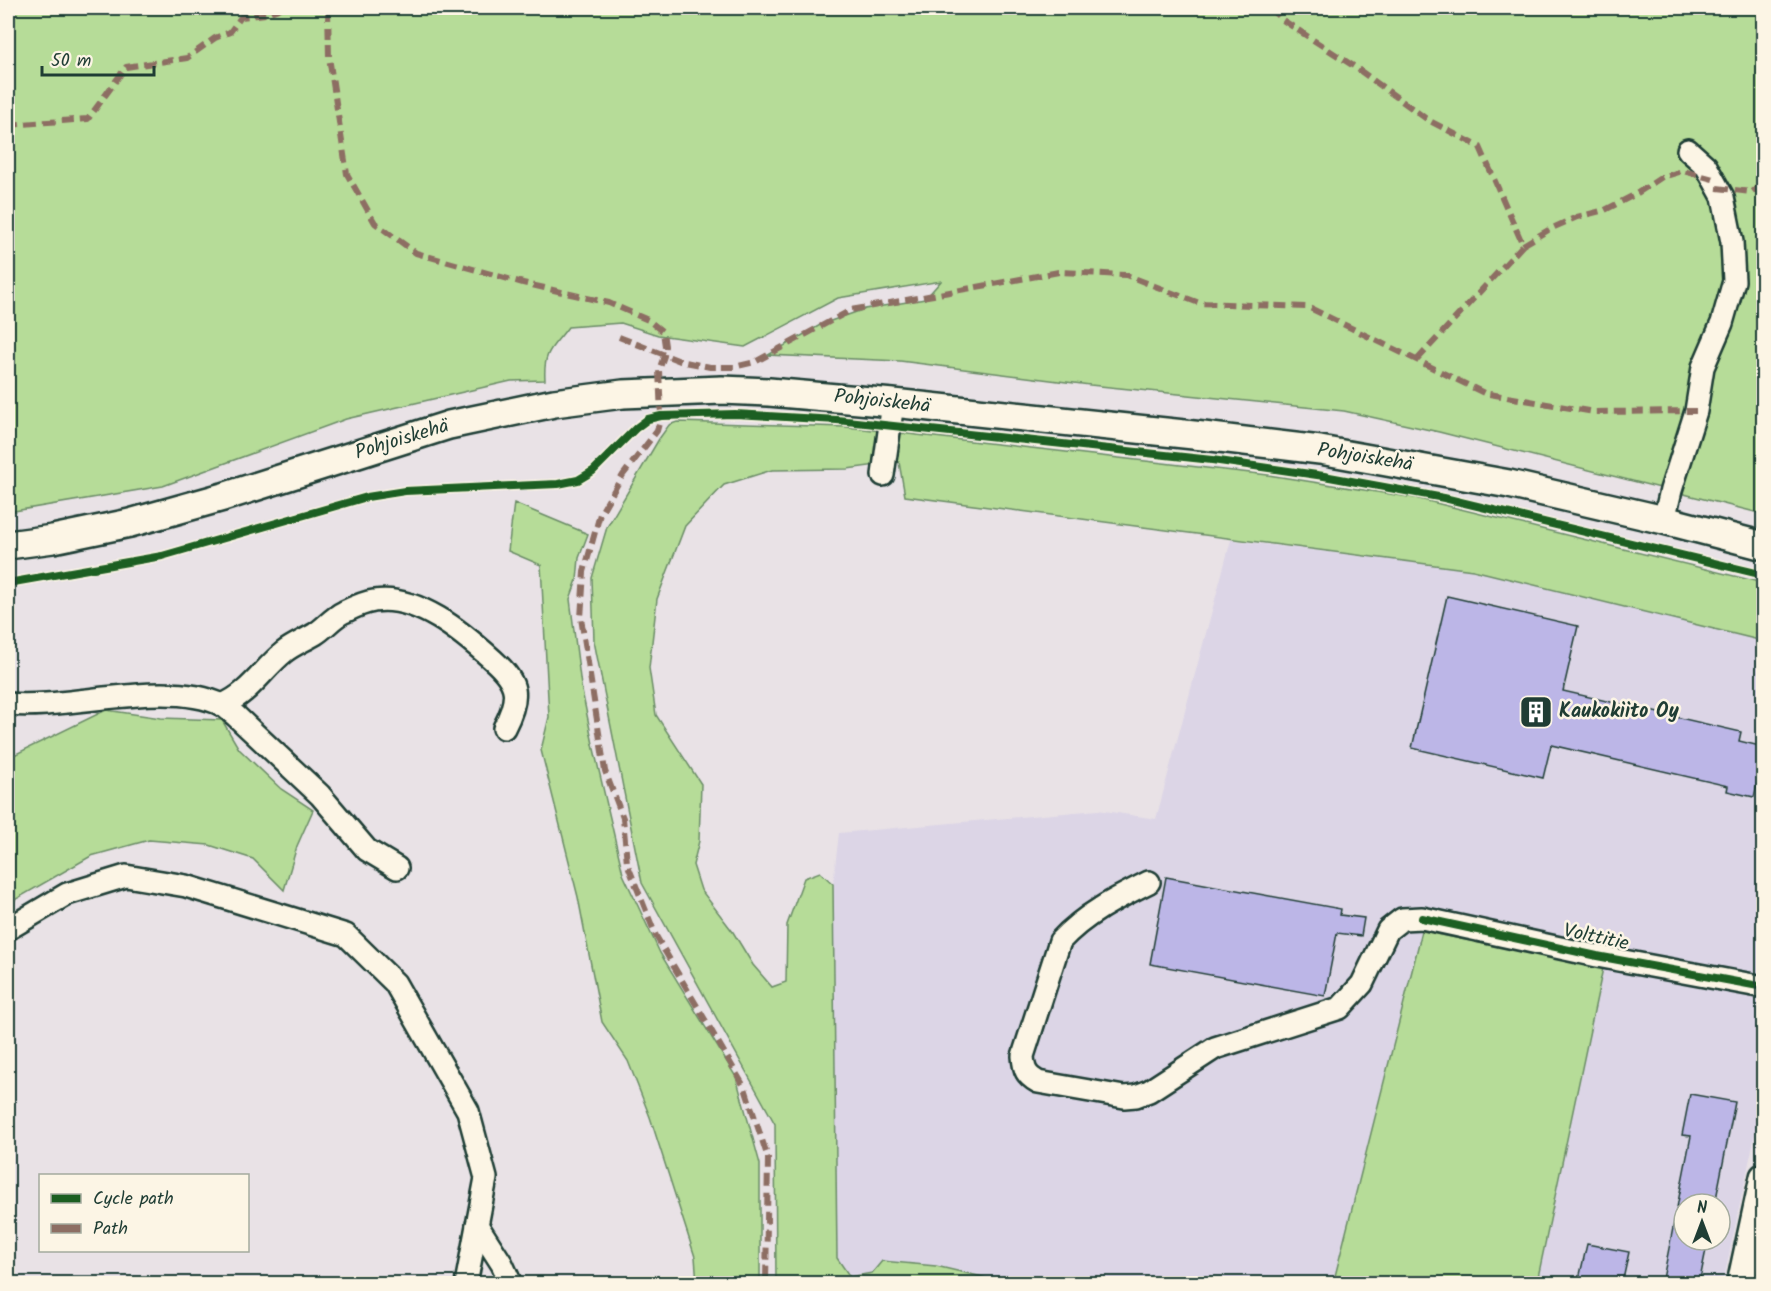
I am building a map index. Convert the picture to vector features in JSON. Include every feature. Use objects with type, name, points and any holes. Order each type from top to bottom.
[{"type":"main road","name":"Pohjoiskehä","points":[[8,544],[53,539],[129,524],[224,497],[449,425],[555,403],[623,394],[722,390],[893,403],[1320,450],[1509,484],[1764,546]]},
{"type":"main road","points":[[1741,1284],[1764,1178]]},
{"type":"street","points":[[1664,520],[1696,411],[1703,367],[1722,323],[1734,281],[1732,242],[1723,197],[1706,166],[1688,150]]},
{"type":"street","points":[[883,475],[893,403]]},
{"type":"street","points":[[222,705],[248,690],[285,651],[317,633],[342,613],[374,601],[406,602],[432,613],[481,649],[507,673],[515,694],[513,710],[504,728]]},
{"type":"street","points":[[8,704],[155,695],[187,696],[222,705],[320,795],[368,850],[398,868]]},
{"type":"street","points":[[8,929],[67,894],[126,876],[186,886],[346,935],[395,983],[468,1111],[486,1178],[466,1284]]},
{"type":"street","name":"Volttitie","points":[[1149,882],[1112,900],[1071,930],[1060,941],[1023,1056],[1024,1069],[1028,1077],[1038,1082],[1124,1097],[1137,1096],[1163,1083],[1215,1047],[1340,1008],[1362,984],[1388,930],[1402,919],[1422,918],[1597,956],[1764,987]]},
{"type":"street","points":[[477,1225],[502,1264],[511,1284]]},
{"type":"shaded area","points":[[1231,540],[1473,570],[1763,641],[1763,1098],[1732,1241],[1732,1192],[1672,1192],[1672,1252],[1730,1252],[1723,1283],[1537,1283],[1603,968],[1422,931],[1333,1283],[1008,1284],[936,1266],[850,1277],[837,1258],[833,884],[839,833],[1098,810],[1156,819]]},
{"type":"green space","points":[[8,8],[1763,8],[1763,514],[1439,432],[1344,411],[1090,385],[900,361],[768,355],[822,324],[865,309],[925,299],[941,281],[838,298],[745,347],[658,335],[621,323],[568,327],[547,356],[545,380],[511,381],[346,419],[163,486],[8,512]]},
{"type":"green space","points":[[677,422],[846,427],[1268,475],[1415,498],[1763,583],[1763,641],[1473,570],[905,496],[899,462],[847,469],[772,470],[724,485],[685,526],[657,599],[649,668],[656,715],[701,784],[699,841],[693,865],[701,890],[733,932],[753,965],[772,987],[786,982],[787,925],[804,878],[820,872],[833,884],[837,1258],[850,1277],[872,1273],[882,1261],[936,1266],[1008,1283],[776,1283],[775,1124],[642,883],[594,641],[592,578],[607,527],[659,439],[669,425]]},
{"type":"green space","points":[[514,503],[588,534],[579,558],[577,580],[570,599],[581,686],[594,749],[623,874],[660,953],[736,1077],[760,1164],[760,1283],[697,1283],[695,1257],[650,1117],[628,1061],[602,1022],[578,897],[541,750],[549,717],[541,565],[508,551]]},
{"type":"green space","points":[[106,710],[161,718],[222,720],[239,749],[281,789],[313,810],[297,846],[284,890],[253,859],[209,845],[149,840],[91,856],[16,899],[8,907],[8,756]]},
{"type":"green space","points":[[1422,931],[1603,968],[1537,1282],[1533,1284],[1333,1284]]},
{"type":"building","name":"Kaukokiito Oy","points":[[1447,596],[1578,626],[1563,691],[1741,732],[1739,741],[1764,747],[1754,797],[1727,791],[1728,786],[1551,745],[1543,778],[1412,748]]},
{"type":"building","points":[[1166,877],[1341,909],[1340,915],[1364,918],[1361,936],[1337,933],[1325,996],[1150,964]]},
{"type":"building","points":[[1690,1094],[1735,1102],[1717,1192],[1680,1192],[1691,1136],[1682,1135]]},
{"type":"building","points":[[1672,1233],[1672,1252],[1706,1252],[1699,1284],[1662,1284]]},
{"type":"building","points":[[1587,1244],[1629,1252],[1622,1284],[1600,1284],[1579,1279]]},
{"type":"marked path","points":[[8,125],[88,119],[126,67],[187,58],[215,38],[230,32],[241,17],[266,14],[281,8]]},
{"type":"marked path","points":[[328,8],[329,57],[347,174],[375,223],[416,253],[523,283],[609,303],[648,320],[663,332],[664,356],[659,370],[661,416],[657,431],[623,475],[600,514],[584,572],[581,618],[605,771],[623,818],[627,863],[656,936],[745,1088],[768,1158],[766,1284]]},
{"type":"marked path","points":[[1270,8],[1281,19],[1355,67],[1428,120],[1480,147],[1523,245],[1416,361]]},
{"type":"marked path","points":[[1523,245],[1577,217],[1605,210],[1662,177],[1683,171],[1713,179]]},
{"type":"marked path","points":[[1717,188],[1752,192],[1764,183]]},
{"type":"marked path","points":[[619,337],[680,361],[710,367],[734,367],[755,362],[851,310],[1059,272],[1126,275],[1199,303],[1308,307],[1484,393],[1594,412],[1696,411]]},
{"type":"cycle path","points":[[8,583],[162,556],[367,497],[405,491],[558,484],[578,480],[593,471],[648,419],[661,416],[735,414],[837,420],[1212,460],[1324,476],[1444,498],[1764,575]]},
{"type":"cycle path","points":[[1422,918],[1597,956],[1764,987]]},
{"type":"place","name":"Kaukokiito Oy","points":[[1536,712]]}]
